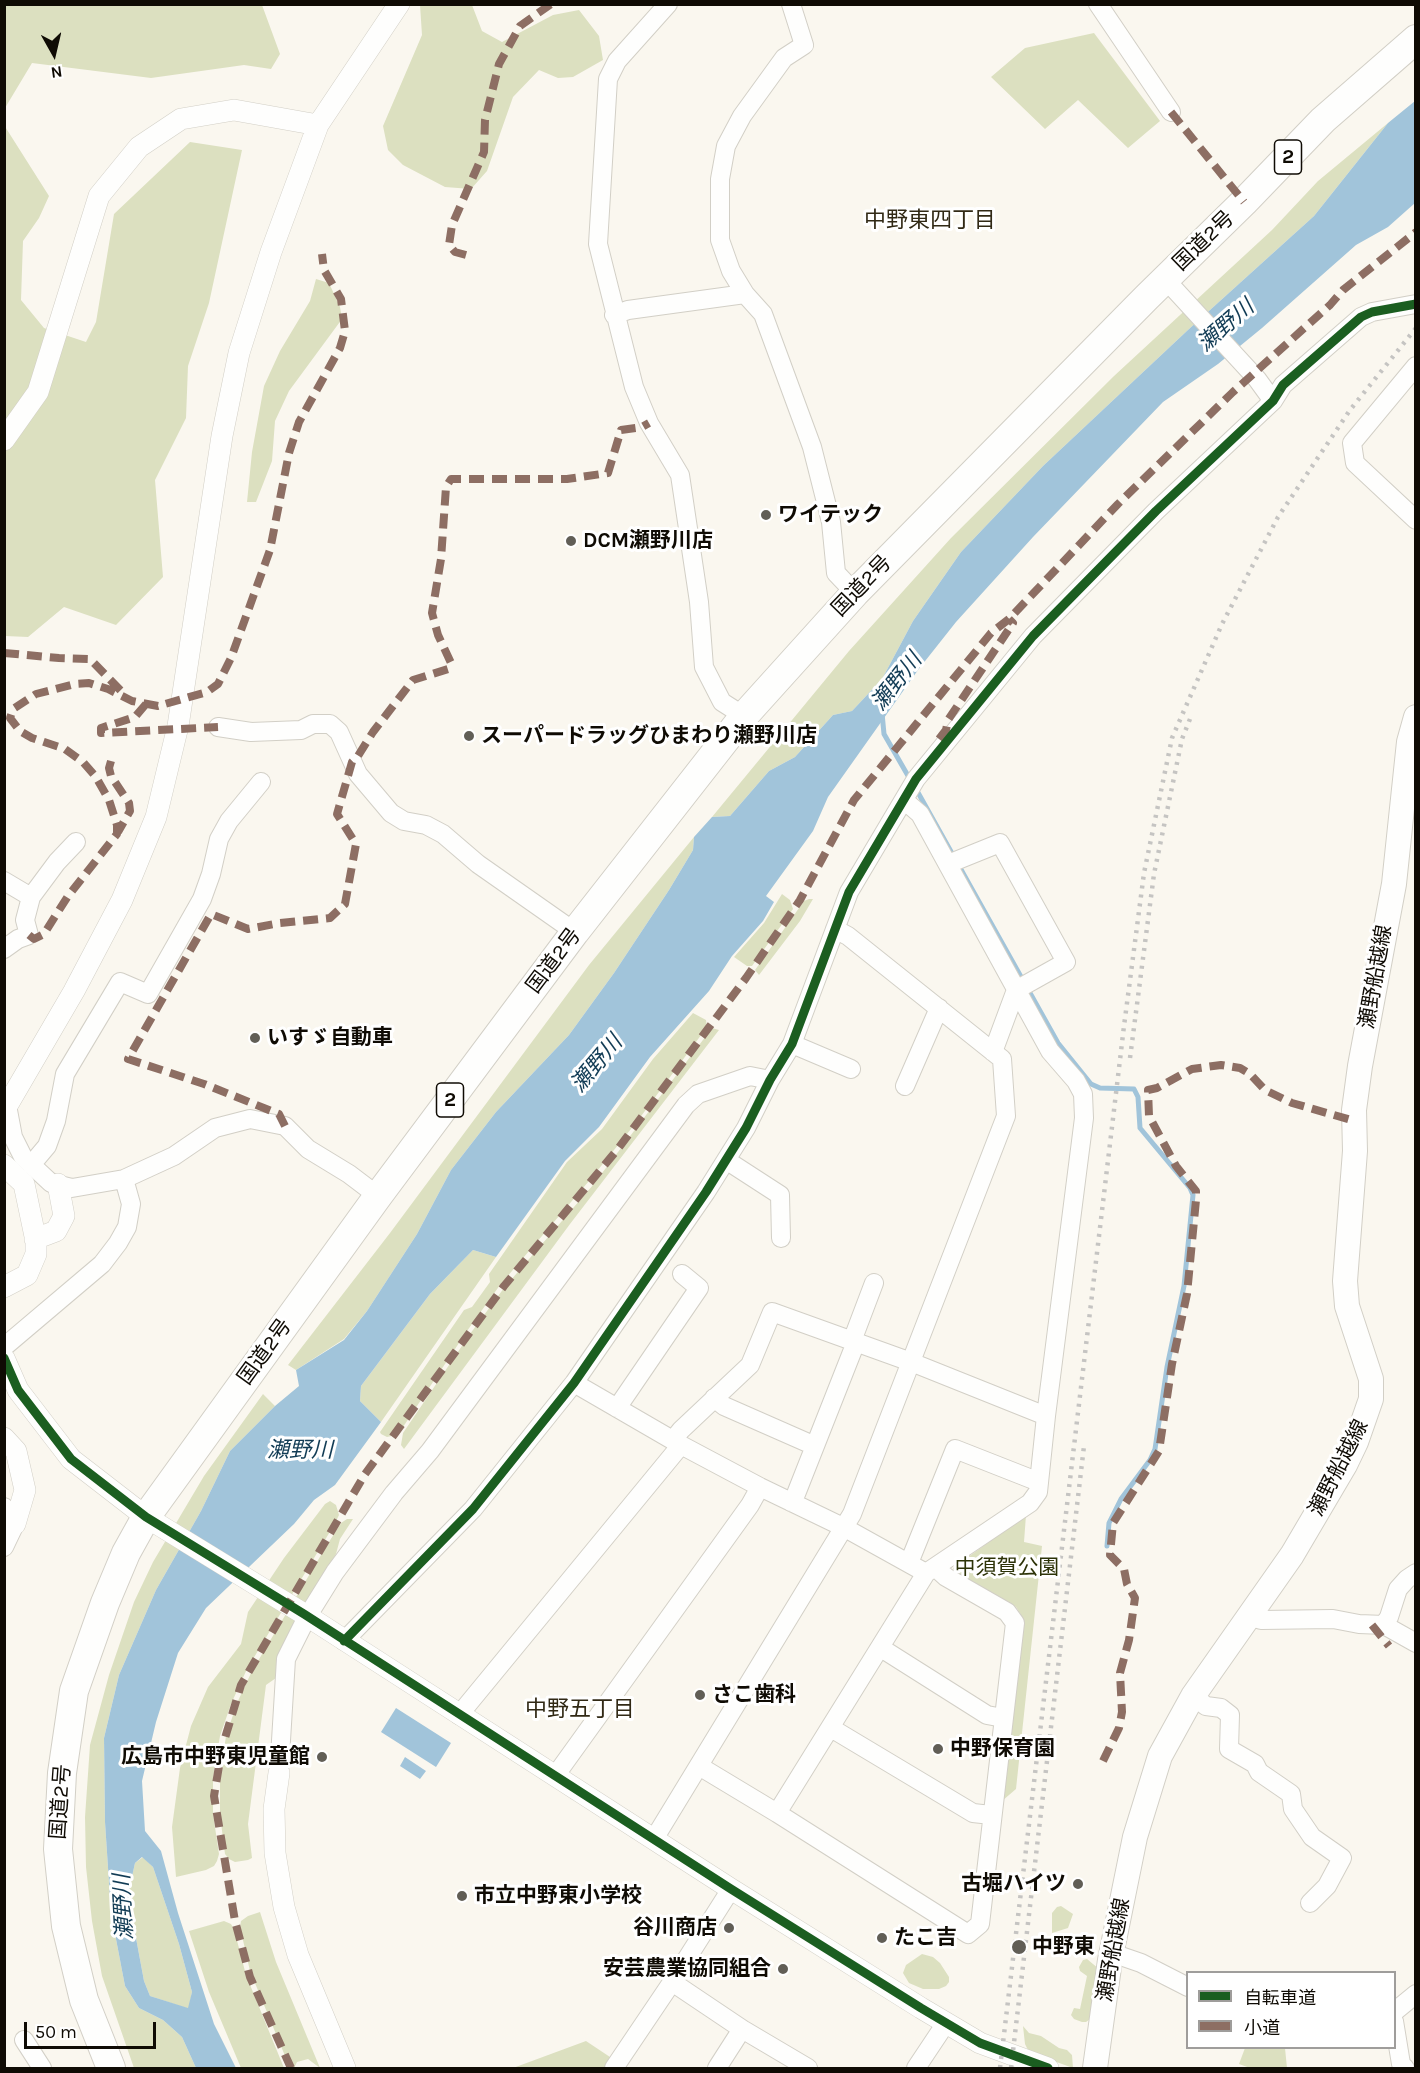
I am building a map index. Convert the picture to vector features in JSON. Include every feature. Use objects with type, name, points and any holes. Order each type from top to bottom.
[{"type":"highway","name":"国道2号","points":[[111,2068],[84,2000],[66,1926],[58,1849],[62,1773],[74,1691],[109,1593],[126,1553],[156,1523],[378,1196],[575,932],[744,716],[855,593],[1323,120],[1392,57],[1416,39]]},
{"type":"main road","name":"瀬野船越線","points":[[1095,2068],[1112,1953],[1135,1837],[1160,1756],[1192,1696],[1292,1555],[1345,1466],[1371,1399],[1371,1379],[1347,1306],[1345,1281],[1355,1150],[1354,1110],[1394,884],[1416,717]]},
{"type":"street","points":[[378,1196],[349,1174],[308,1149],[285,1126],[250,1119],[215,1128],[174,1155],[124,1179],[72,1188],[58,1185],[51,1183],[23,1157],[13,1137],[5,1106],[74,991],[122,900],[156,817],[178,726],[222,436],[239,353],[271,252],[318,125],[399,4]]},
{"type":"street","points":[[668,4],[617,61],[608,79],[598,244],[614,315],[634,387],[649,423],[680,475],[699,602],[704,667],[722,702],[744,716]]},
{"type":"street","points":[[791,4],[804,45],[784,58],[742,116],[726,146],[720,179],[720,240],[731,271],[745,294],[763,314],[808,436],[831,522],[836,573],[855,593]]},
{"type":"street","points":[[1098,4],[1171,112]]},
{"type":"street","points":[[4,440],[38,392],[99,196],[139,147],[181,119],[234,110],[318,125]]},
{"type":"street","points":[[1166,279],[1257,380],[1273,401]]},
{"type":"street","points":[[614,315],[628,310],[745,294]]},
{"type":"street","points":[[344,1641],[473,1509],[574,1383],[726,1160],[792,1044],[849,892],[916,779],[1033,636],[1156,511],[1273,401],[1283,385],[1361,317],[1372,312],[1416,304]]},
{"type":"street","points":[[1416,366],[1352,443],[1355,463],[1416,519]]},
{"type":"street","points":[[218,726],[251,732],[301,730],[313,724],[330,724],[339,732],[358,774],[391,813],[404,821],[426,825],[443,834],[478,864],[575,932]]},
{"type":"street","points":[[31,1165],[46,1146],[53,1129],[64,1074],[120,982],[148,994],[202,899],[211,874],[219,839],[229,821],[261,782]]},
{"type":"street","points":[[777,1813],[931,1570],[1030,1503],[1038,1492],[1084,1118],[1083,1094],[1076,1081],[1050,1051],[1024,986],[948,864],[920,814],[906,798]]},
{"type":"street","points":[[4,949],[18,939],[29,935],[25,920],[31,897],[57,862],[76,842]]},
{"type":"street","points":[[948,864],[1000,843],[1066,962],[1024,986],[993,1052]]},
{"type":"street","points":[[4,881],[31,897]]},
{"type":"street","points":[[654,1839],[852,1514],[1006,1116],[1002,1059],[848,936],[835,929]]},
{"type":"street","points":[[905,1086],[939,1008]]},
{"type":"street","points":[[792,1044],[851,1069]]},
{"type":"street","points":[[345,2068],[298,1955],[284,1907],[275,1853],[274,1809],[279,1773],[286,1659],[305,1616],[335,1572],[394,1493],[430,1451],[686,1105],[698,1094],[750,1076],[770,1080]]},
{"type":"street","points":[[726,1160],[780,1195],[781,1238]]},
{"type":"street","points":[[4,1165],[24,1184],[36,1246],[27,1275],[4,1287]]},
{"type":"street","points":[[4,1347],[102,1264],[118,1243],[127,1227],[131,1204],[124,1179]]},
{"type":"street","points":[[36,1246],[56,1231],[64,1216],[58,1185]]},
{"type":"street","points":[[617,1408],[699,1288],[682,1274]]},
{"type":"street","points":[[790,1502],[796,1494],[815,1446],[874,1283]]},
{"type":"street","points":[[459,1715],[677,1443],[681,1430],[750,1365],[772,1312],[911,1362],[1046,1416]]},
{"type":"street","points":[[4,1358],[18,1390],[71,1459],[156,1523],[946,2023],[980,2043],[1048,2068]]},
{"type":"street","points":[[574,1383],[677,1443],[760,1487],[909,1563],[946,1577],[1007,1612],[1015,1623],[991,1815],[981,1924],[968,1934],[699,1766]]},
{"type":"street","points":[[714,1398],[724,1406],[815,1446]]},
{"type":"street","points":[[4,1438],[16,1451],[25,1490],[10,1516],[4,1547]]},
{"type":"street","points":[[909,1563],[955,1449],[1039,1482]]},
{"type":"street","points":[[555,1776],[750,1505],[760,1487]]},
{"type":"street","points":[[1384,1625],[1398,1589],[1416,1573]]},
{"type":"street","points":[[1248,1616],[1262,1620],[1333,1619],[1359,1624],[1384,1625],[1416,1644]]},
{"type":"street","points":[[881,1648],[987,1715],[1003,1718]]},
{"type":"street","points":[[1192,1696],[1206,1706],[1221,1708],[1230,1715],[1229,1749],[1255,1764],[1259,1773],[1292,1794],[1293,1809],[1312,1837],[1342,1858],[1327,1886],[1310,1903]]},
{"type":"street","points":[[831,1728],[973,1813],[991,1815]]},
{"type":"street","points":[[614,2068],[731,1889]]},
{"type":"street","points":[[1112,1953],[1141,1963],[1186,1986]]},
{"type":"street","points":[[672,1982],[742,2029],[808,2068]]},
{"type":"street","points":[[1396,2011],[1416,1994]]},
{"type":"street","points":[[916,2068],[946,2023]]},
{"type":"street","points":[[1396,2028],[1401,2064],[1405,2068]]},
{"type":"street","points":[[717,2068],[742,2029]]},
{"type":"street","points":[[24,2040],[42,2068]]},
{"type":"green space","points":[[5,4],[262,5],[280,54],[271,69],[244,65],[151,78],[32,63],[5,108]]},
{"type":"green space","points":[[420,5],[472,5],[482,31],[502,42],[553,15],[579,10],[599,36],[603,60],[573,77],[558,78],[539,70],[513,97],[487,171],[471,189],[445,187],[403,165],[388,150],[383,126],[422,35]]},
{"type":"green space","points":[[1094,33],[1160,121],[1128,148],[1078,100],[1045,129],[991,77],[1025,48]]},
{"type":"green space","points":[[1388,123],[1314,216],[1043,466],[961,552],[913,621],[882,679],[852,711],[833,715],[795,757],[769,771],[730,816],[712,817],[849,651],[951,538],[1114,376],[1272,230],[1318,181]]},
{"type":"green space","points":[[4,125],[49,196],[39,218],[23,241],[21,300],[44,328],[86,342],[96,322],[114,214],[190,142],[242,150],[209,303],[188,366],[186,418],[155,480],[163,577],[116,625],[64,607],[28,637],[5,636]]},
{"type":"green space","points":[[316,279],[329,283],[340,307],[342,319],[289,391],[275,421],[272,461],[256,502],[247,502],[252,452],[264,386],[280,351],[310,301]]},
{"type":"green space","points":[[694,837],[693,850],[614,973],[569,1035],[496,1112],[451,1170],[417,1234],[367,1311],[344,1339],[296,1370],[288,1365],[390,1233],[589,965]]},
{"type":"green space","points":[[782,894],[790,900],[793,909],[752,966],[747,966],[734,957],[764,923]]},
{"type":"green space","points":[[813,899],[800,921],[759,975],[755,970],[804,901]]},
{"type":"green space","points":[[693,1013],[706,1020],[707,1027],[639,1119],[500,1285],[401,1430],[396,1435],[387,1437],[381,1434],[380,1432],[464,1310],[472,1307],[490,1282],[489,1274],[567,1162],[602,1129],[653,1059]]},
{"type":"green space","points":[[712,1028],[719,1030],[570,1224],[404,1449],[401,1445],[403,1433],[470,1334],[504,1288],[593,1185]]},
{"type":"green space","points":[[473,1250],[496,1257],[381,1422],[360,1401],[361,1386],[430,1294]]},
{"type":"green space","points":[[263,1394],[275,1406],[230,1451],[201,1511],[156,1590],[119,1675],[104,1738],[105,1822],[111,1913],[125,1986],[139,2008],[163,2020],[182,2037],[196,2068],[134,2068],[102,1976],[92,1921],[86,1867],[85,1817],[90,1745],[109,1675],[134,1602],[153,1562],[204,1476]]},
{"type":"green space","points":[[330,1501],[336,1505],[339,1515],[247,1669],[220,1736],[213,1778],[213,1814],[219,1854],[217,1861],[214,1866],[206,1870],[176,1877],[172,1827],[180,1768],[191,1726],[208,1687],[241,1644],[248,1612],[284,1558],[325,1504]]},
{"type":"green space","name":"中須賀公園","points":[[1026,1515],[1024,1542],[1042,1546],[1016,1789],[1002,1801],[1023,1628],[1021,1615],[1016,1607],[954,1575],[953,1568]]},
{"type":"green space","points":[[347,1519],[353,1519],[340,1539],[336,1554],[289,1637],[279,1658],[276,1678],[266,1685],[248,1824],[252,1858],[235,1862],[225,1854],[220,1815],[220,1777],[226,1736],[237,1703],[252,1671],[327,1545],[341,1523]]},
{"type":"green space","points":[[143,1857],[153,1867],[179,1944],[192,1992],[189,2009],[150,1996],[144,1981],[128,1895],[135,1863]]},
{"type":"green space","points":[[1061,1906],[1073,1914],[1068,1928],[1052,1933],[1052,1913]]},
{"type":"green space","points":[[260,1912],[276,1962],[320,2068],[308,2059],[297,2062],[294,2068],[290,2068],[250,1971],[240,1927],[241,1921]]},
{"type":"green space","points":[[224,1921],[231,1924],[234,1929],[246,1975],[284,2068],[241,2068],[209,1992],[189,1931]]},
{"type":"green space","points":[[922,1954],[933,1957],[940,1963],[949,1977],[946,1986],[939,1989],[923,1989],[909,1983],[903,1973],[906,1965]]},
{"type":"green space","points":[[1087,1959],[1099,1969],[1093,2017],[1082,2022],[1071,2015],[1074,2008],[1080,2009],[1087,1976],[1080,1971],[1079,1967],[1083,1960]]},
{"type":"green space","points":[[1023,2026],[1029,2033],[1041,2036],[1059,2048],[1067,2050],[1072,2055],[1073,2068],[1029,2052],[1025,2044]]},
{"type":"green space","points":[[586,2041],[613,2059],[607,2068],[513,2068]]},
{"type":"green space","points":[[1245,2049],[1285,2049],[1287,2068],[1250,2068],[1239,2064]]},
{"type":"water","name":"瀬野川","points":[[1415,101],[1415,203],[1388,227],[1356,245],[1218,364],[1163,402],[1033,537],[956,622],[918,670],[828,797],[813,831],[766,896],[774,902],[763,921],[732,956],[709,991],[650,1057],[599,1127],[565,1161],[496,1257],[473,1250],[430,1294],[361,1386],[360,1401],[381,1422],[335,1485],[314,1500],[294,1524],[206,1608],[178,1653],[156,1722],[142,1781],[145,1831],[161,1851],[178,1913],[214,2024],[236,2068],[196,2068],[182,2037],[163,2020],[139,2008],[125,1986],[111,1913],[105,1822],[104,1738],[119,1675],[156,1590],[201,1511],[230,1451],[275,1406],[299,1386],[296,1370],[344,1340],[367,1311],[417,1234],[451,1170],[496,1112],[569,1035],[614,973],[693,850],[694,837],[712,817],[730,816],[769,771],[795,757],[833,715],[852,711],[882,679],[913,621],[961,552],[1043,466],[1314,216],[1388,123]],"holes":[[[142,1857],[153,1867],[179,1944],[192,1992],[188,2008],[150,1996],[144,1981],[128,1895],[135,1863]]]},
{"type":"water","points":[[396,1708],[451,1743],[436,1767],[381,1732]]},
{"type":"water","points":[[405,1757],[426,1771],[420,1779],[400,1766]]},
{"type":"waterway","points":[[882,713],[884,734],[911,781]]},
{"type":"waterway","points":[[916,789],[1058,1043],[1091,1084],[1100,1088],[1134,1089],[1138,1097],[1140,1128],[1190,1188],[1193,1195],[1184,1286],[1167,1367],[1155,1449],[1150,1460],[1121,1499],[1109,1523],[1107,1546]]},
{"type":"railway","points":[[1000,2068],[1124,1026],[1144,873],[1172,738],[1222,624],[1278,517],[1350,410],[1416,328]]},
{"type":"railway","points":[[1130,1058],[1154,874],[1182,739],[1192,714]]},
{"type":"railway","points":[[1011,2068],[1084,1446]]},
{"type":"marked path","points":[[466,255],[455,252],[449,245],[452,225],[484,152],[485,120],[499,64],[520,26],[551,4]]},
{"type":"marked path","points":[[1171,112],[1244,202]]},
{"type":"marked path","points":[[291,2068],[250,1977],[235,1921],[214,1796],[222,1748],[241,1685],[365,1474],[504,1286],[617,1150],[746,978],[800,900],[854,800],[991,633],[1009,619],[1118,504],[1233,392],[1330,305],[1343,290],[1416,232]]},
{"type":"marked path","points":[[29,935],[34,939],[44,934],[68,896],[117,834],[117,825],[109,800],[96,777],[83,762],[65,749],[32,738],[20,731],[10,718],[13,709],[36,694],[75,684],[89,683],[108,689],[132,701],[158,706],[207,692],[218,684],[231,658],[270,550],[289,453],[299,422],[340,348],[345,331],[341,299],[324,270],[322,254]]},
{"type":"marked path","points":[[285,1126],[279,1114],[204,1084],[128,1059],[211,914],[248,929],[330,918],[345,904],[356,844],[337,814],[352,762],[413,680],[448,669],[451,663],[438,635],[432,613],[441,559],[446,487],[451,479],[567,479],[608,473],[621,430],[642,427],[649,423]]},
{"type":"marked path","points":[[939,739],[946,730],[948,720],[1013,623],[1009,619]]},
{"type":"marked path","points":[[4,653],[90,659],[124,694]]},
{"type":"marked path","points":[[146,704],[135,717],[101,728],[101,733],[218,727]]},
{"type":"marked path","points":[[111,761],[109,768],[111,776],[129,803],[130,811],[118,832]]},
{"type":"marked path","points":[[1103,1761],[1119,1728],[1122,1712],[1120,1673],[1129,1640],[1135,1598],[1127,1584],[1124,1569],[1110,1555],[1113,1523],[1159,1451],[1172,1364],[1187,1294],[1196,1200],[1196,1191],[1176,1166],[1149,1116],[1148,1090],[1157,1088],[1192,1069],[1221,1065],[1240,1068],[1250,1074],[1265,1090],[1292,1103],[1355,1121]]},
{"type":"marked path","points":[[1372,1625],[1389,1646]]},
{"type":"cycle path","points":[[344,1641],[473,1509],[574,1383],[706,1192],[746,1128],[770,1080],[792,1044],[849,892],[916,779],[1033,636],[1156,511],[1273,401],[1283,385],[1361,317],[1372,312],[1416,304]]},
{"type":"cycle path","points":[[4,1358],[18,1390],[71,1459],[146,1517],[304,1614],[731,1889],[921,2008],[980,2043],[1048,2068]]},
{"type":"place","name":"ワイテック","points":[[766,515]]},
{"type":"place","name":"DCM瀬野川店","points":[[571,541]]},
{"type":"place","name":"スーパードラッグひまわり瀬野川店","points":[[469,736]]},
{"type":"place","name":"いすゞ自動車","points":[[255,1038]]},
{"type":"place","name":"さこ歯科","points":[[700,1695]]},
{"type":"place","name":"中野保育園","points":[[938,1749]]},
{"type":"place","name":"広島市中野東児童館","points":[[322,1757]]},
{"type":"place","name":"古堀ハイツ","points":[[1078,1884]]},
{"type":"place","name":"市立中野東小学校","points":[[462,1896]]},
{"type":"place","name":"谷川商店","points":[[729,1928]]},
{"type":"place","name":"たこ吉","points":[[882,1938]]},
{"type":"place","name":"中野東","points":[[1019,1947]]},
{"type":"place","name":"安芸農業協同組合","points":[[783,1969]]},
{"type":"district","name":"中野東四丁目","points":[[930,221]]},
{"type":"district","name":"中野五丁目","points":[[580,1710]]}]
